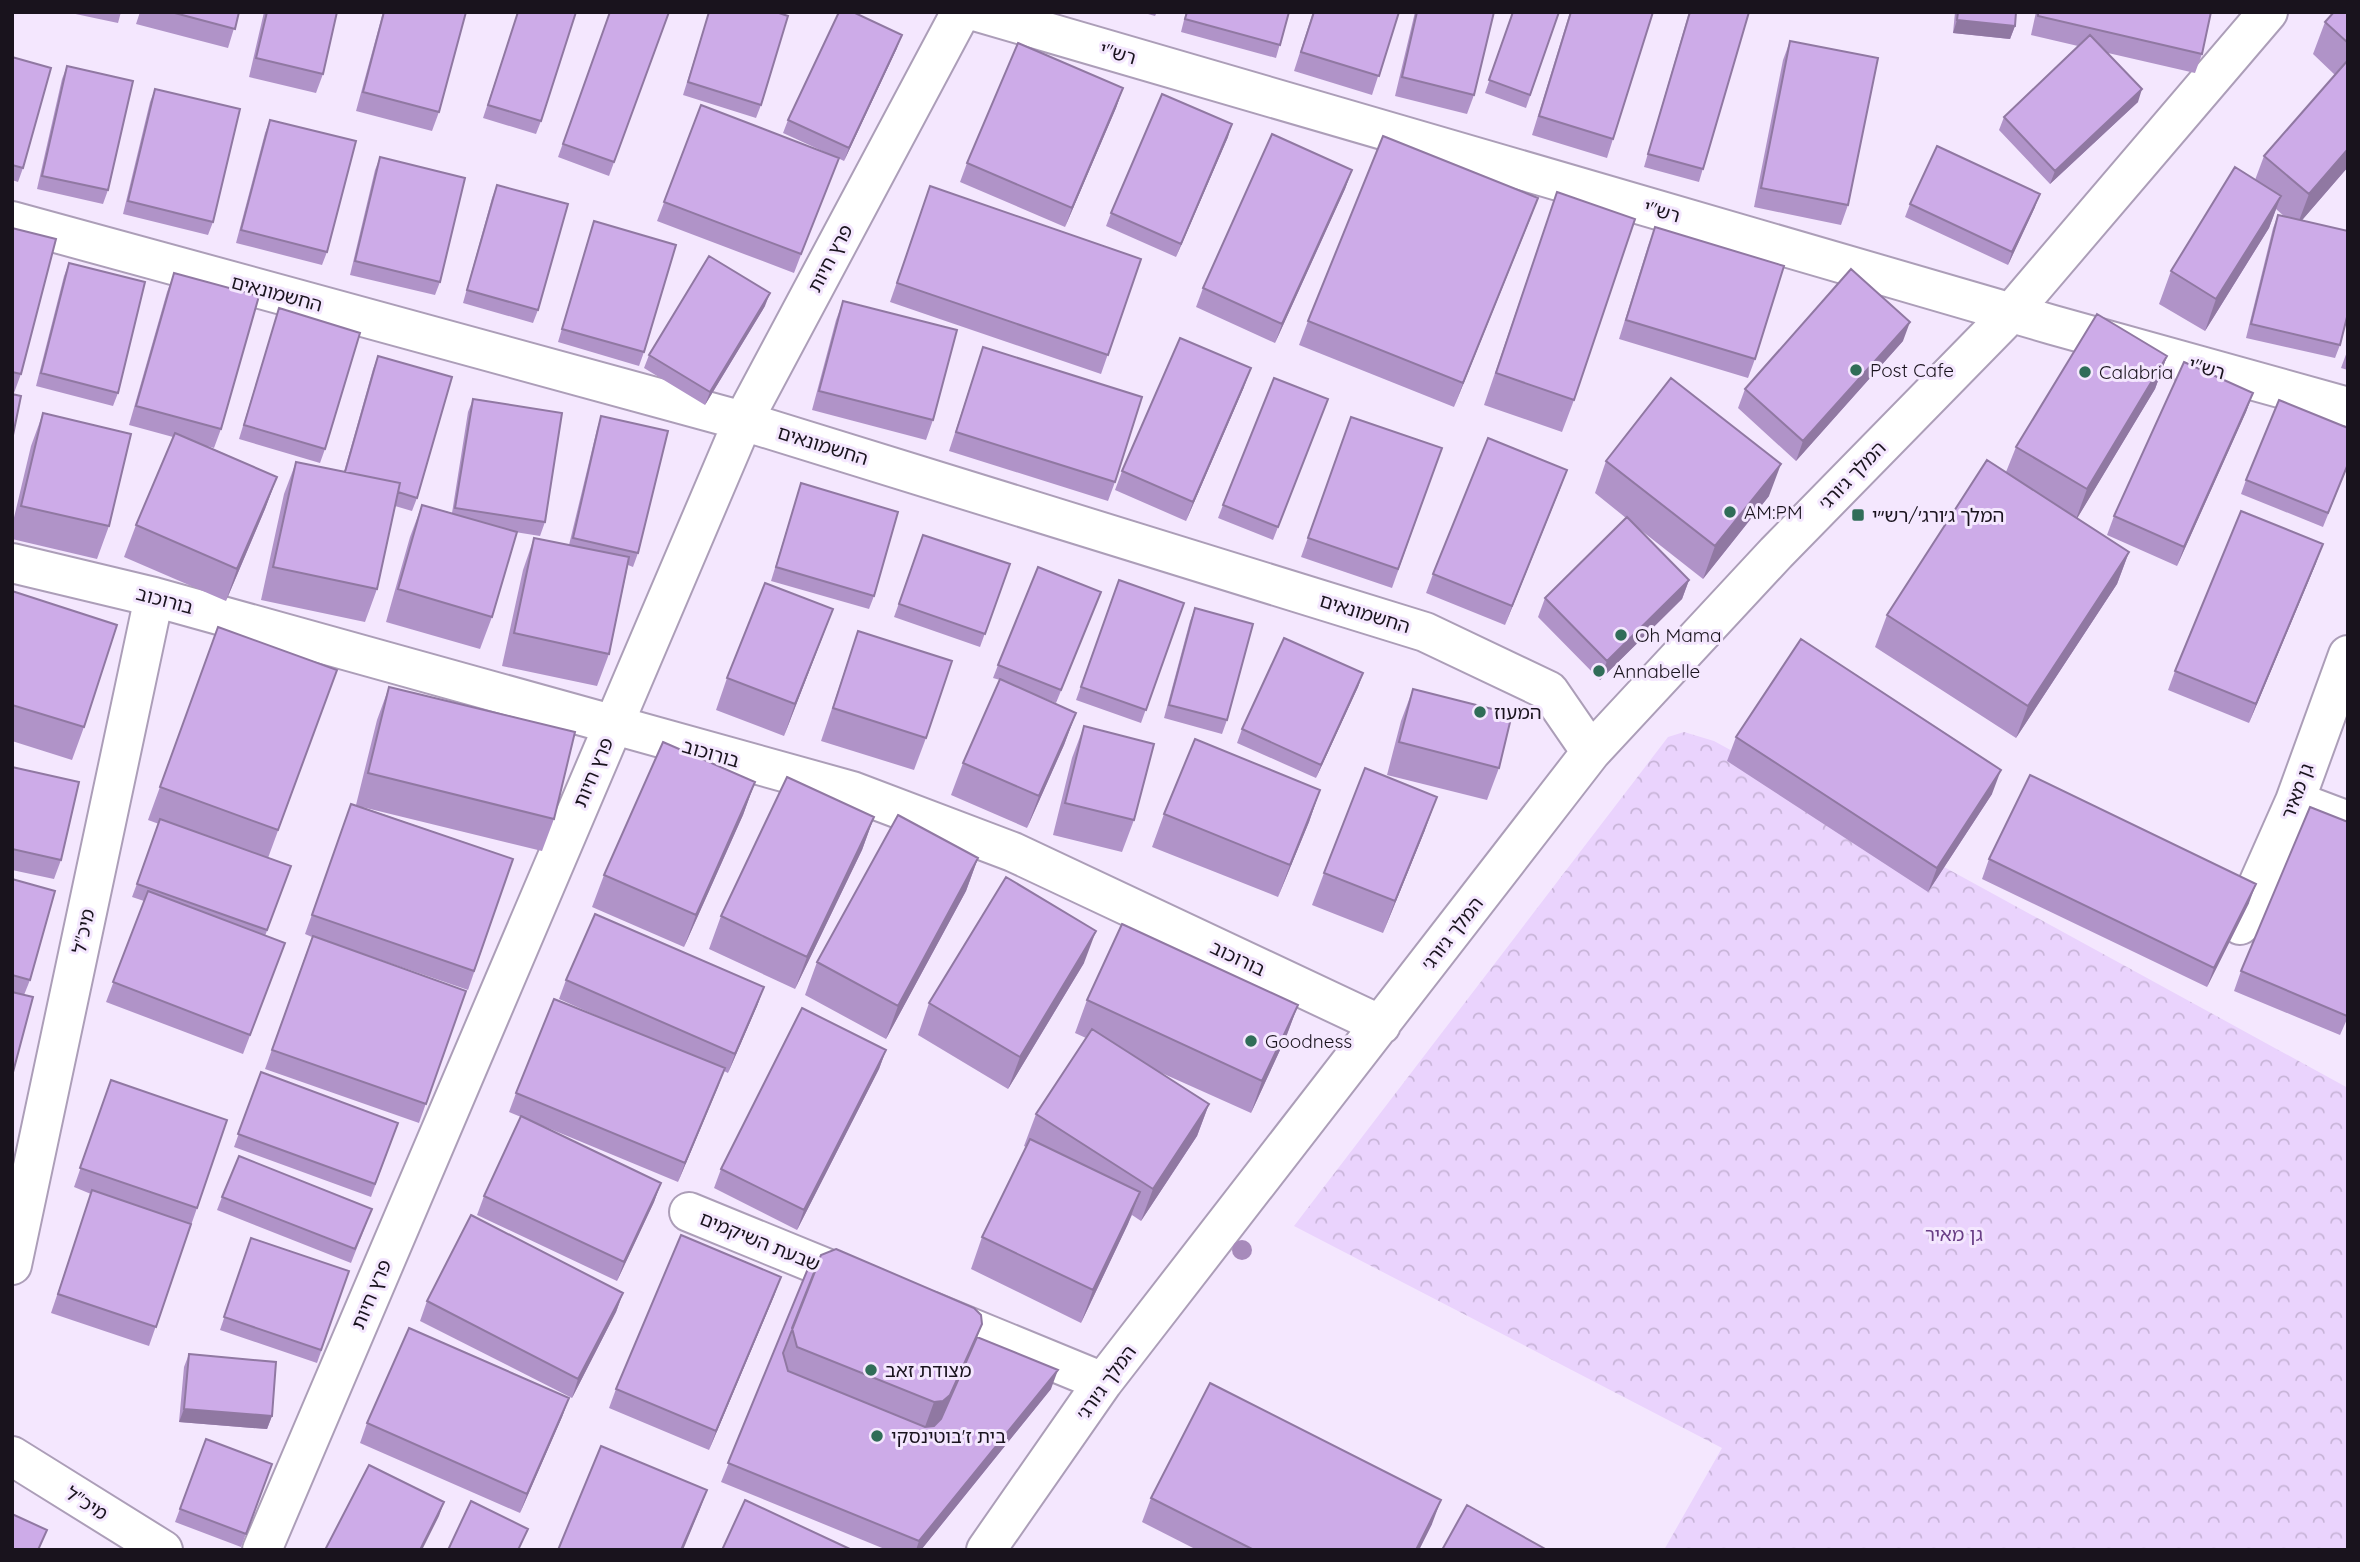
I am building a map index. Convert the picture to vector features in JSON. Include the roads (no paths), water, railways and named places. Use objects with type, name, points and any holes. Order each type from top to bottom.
[{"type":"street","name":"פרץ חיות","points":[[262,1550],[743,421],[961,12]]},
{"type":"street","name":"רש\"י","points":[[978,12],[1948,295],[2348,407]]},
{"type":"street","points":[[2011,313],[2268,12]]},
{"type":"street","name":"החשמונאים","points":[[12,221],[743,421],[1425,632],[1549,691],[1591,752]]},
{"type":"street","points":[[1948,295],[1967,325],[1967,357]]},
{"type":"street","name":"המלך ג׳ורג׳","points":[[986,1550],[1103,1382],[1591,752],[1776,553],[2011,313]]},
{"type":"street","name":"בורוכוב","points":[[12,563],[154,597],[852,791],[958,829],[1381,1025]]},
{"type":"street","name":"מיכ\"ל","points":[[12,1265],[154,597]]},
{"type":"street","name":"גן מאיר","points":[[2240,925],[2295,801],[2348,655]]},
{"type":"street","points":[[2295,801],[2348,821]]},
{"type":"street","name":"שבעת השיקמים","points":[[689,1212],[1103,1382]]},
{"type":"street","name":"מיכ\"ל","points":[[12,1456],[163,1550]]},
{"type":"place","name":"Post Cafe","points":[[1856,370]]},
{"type":"place","name":"Calabria","points":[[2085,372]]},
{"type":"place","name":"AM:PM","points":[[1730,512]]},
{"type":"place","name":"המלך ג׳ורג׳/רש״י","points":[[1858,515]]},
{"type":"place","name":"Oh Mama","points":[[1621,635]]},
{"type":"place","name":"Annabelle","points":[[1599,671]]},
{"type":"place","name":"המעוז","points":[[1480,712]]},
{"type":"place","name":"Goodness","points":[[1251,1041]]},
{"type":"place","name":"מצודת זאב","points":[[871,1370]]},
{"type":"place","name":"בית ז'בוטינסקי","points":[[877,1436]]}]
